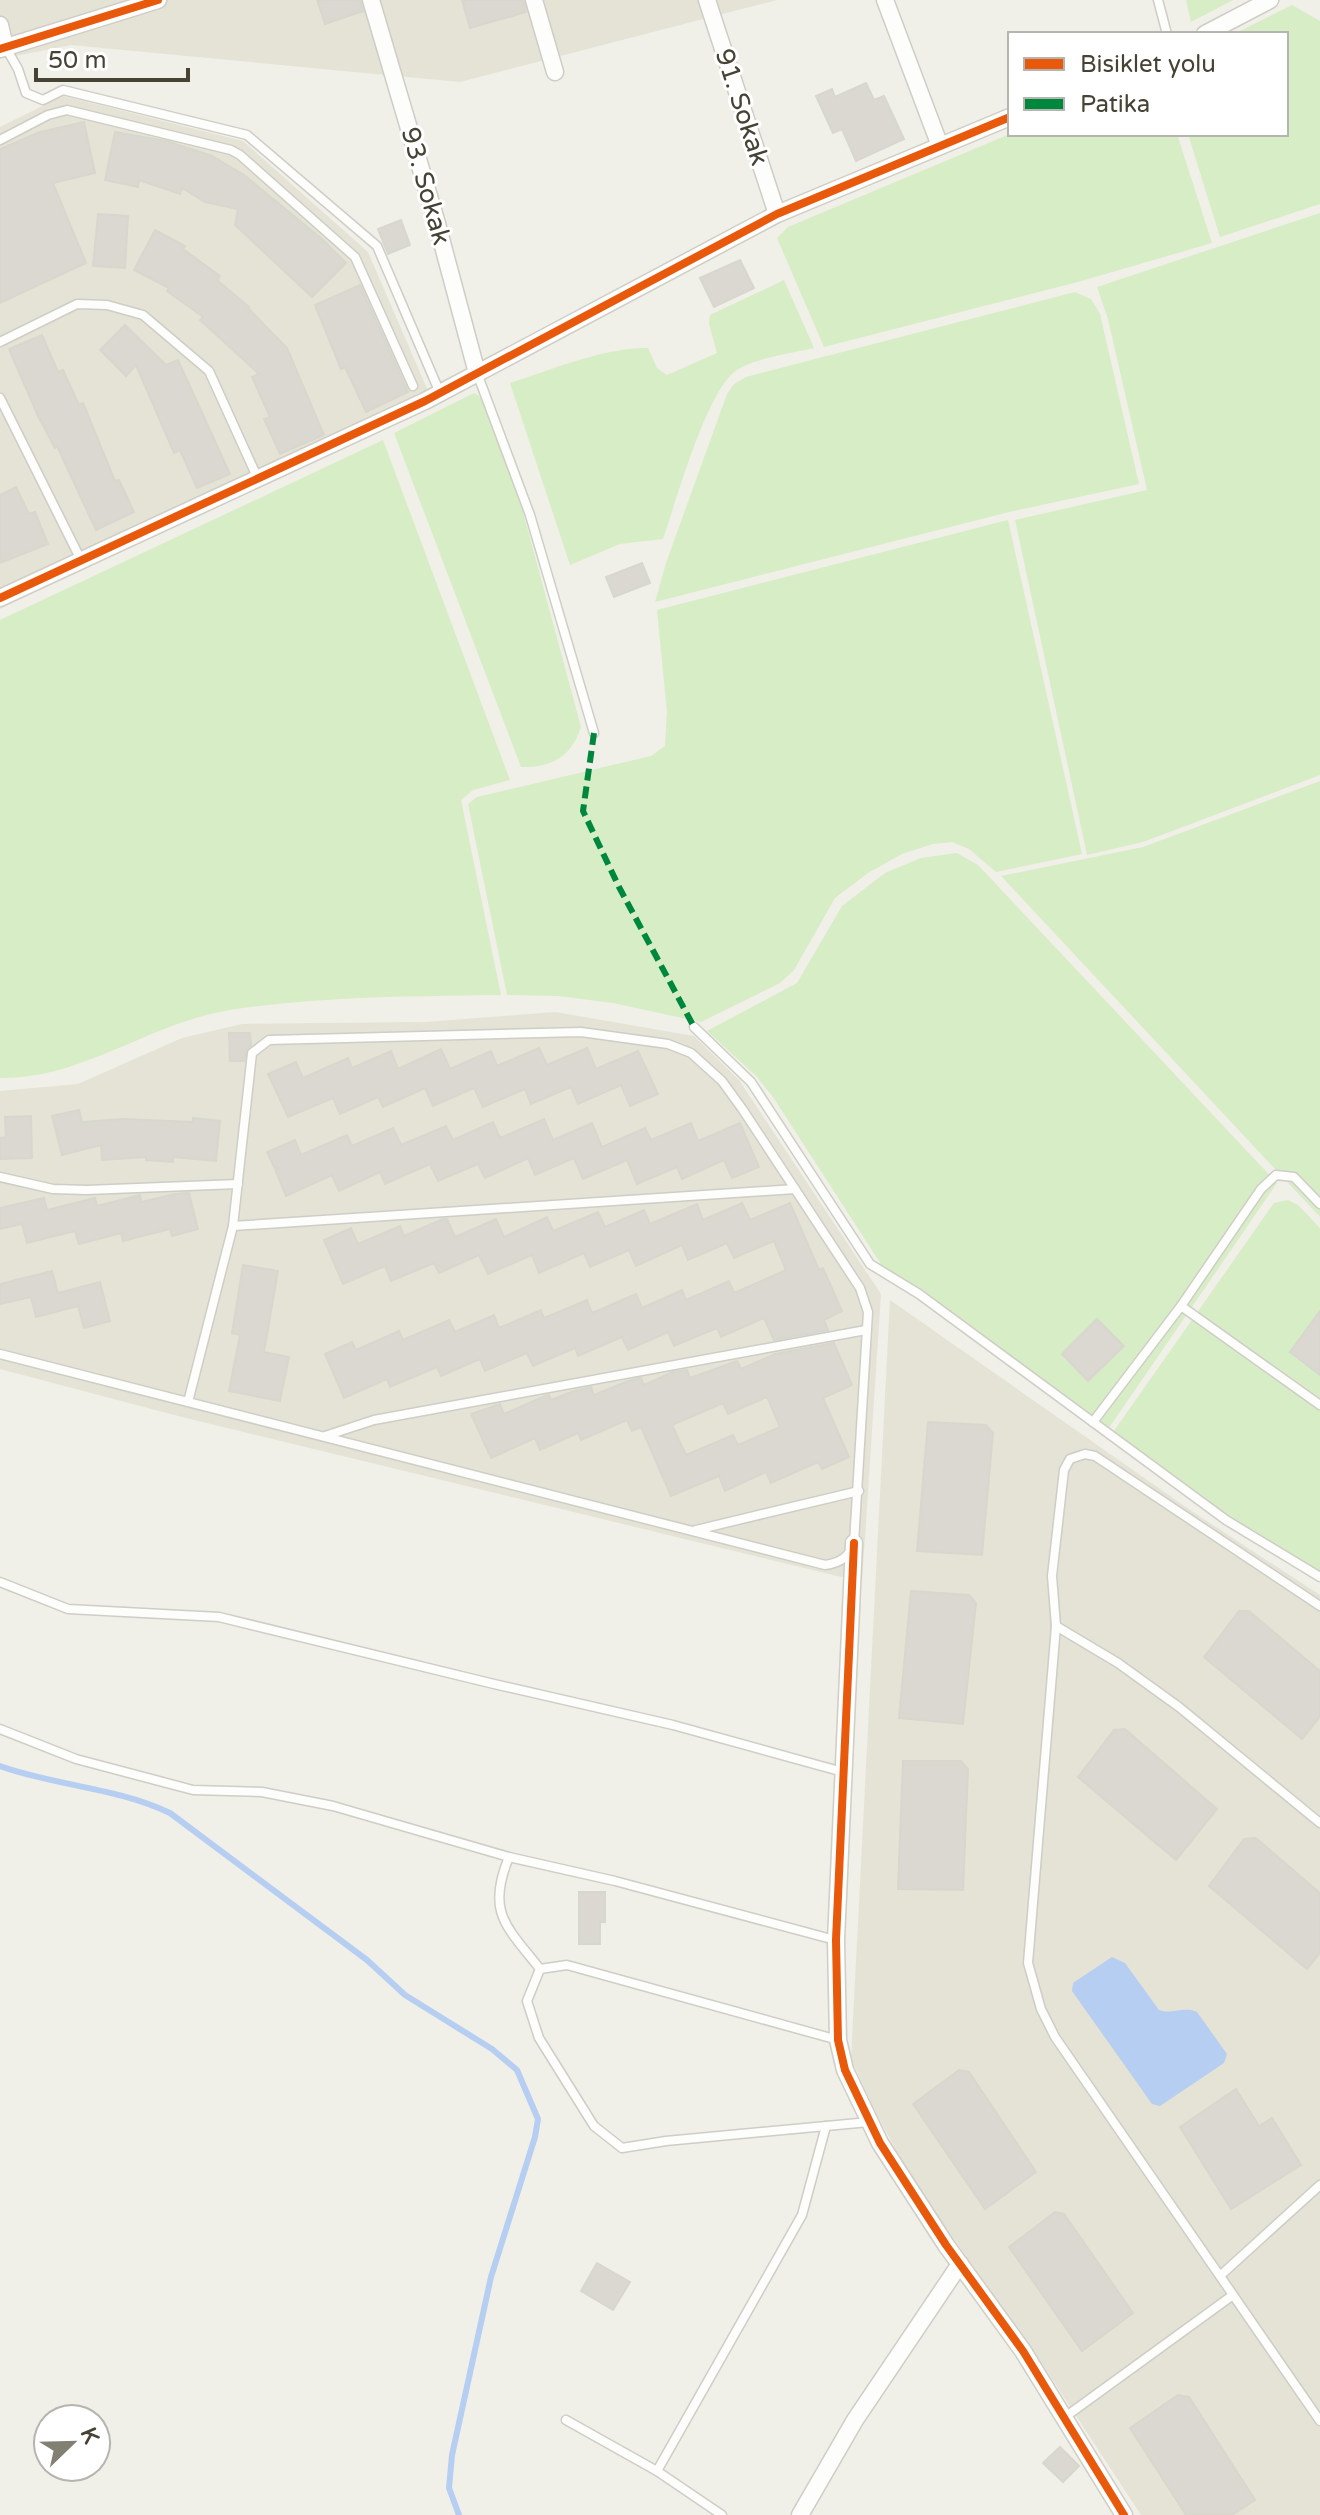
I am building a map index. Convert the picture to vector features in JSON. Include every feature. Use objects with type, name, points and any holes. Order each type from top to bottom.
[{"type":"street","points":[[0,25],[3,48],[158,0]]},
{"type":"street","name":"93. Sokak","points":[[371,0],[477,373]]},
{"type":"street","points":[[534,0],[555,72]]},
{"type":"street","name":"91. Sokak","points":[[707,0],[777,214]]},
{"type":"street","points":[[885,0],[940,146]]},
{"type":"street","points":[[1209,32],[1270,0]]},
{"type":"street","points":[[0,598],[440,393],[777,214],[1008,118]]},
{"type":"street","points":[[854,1543],[836,1940],[838,2040],[845,2070],[869,2122],[911,2192],[1065,2417],[1124,2515]]},
{"type":"street","points":[[800,2515],[855,2420],[960,2264]]},
{"type":"lane","points":[[1158,0],[1166,32]]},
{"type":"lane","points":[[3,48],[18,69],[26,93],[43,100],[63,90],[247,135],[377,246],[440,393]]},
{"type":"lane","points":[[0,140],[48,115],[67,110],[215,146],[240,155],[355,257],[413,386]]},
{"type":"lane","points":[[0,342],[77,304],[107,305],[143,315],[209,371],[258,479]]},
{"type":"lane","points":[[477,373],[530,515],[594,733]]},
{"type":"lane","points":[[0,398],[81,561]]},
{"type":"lane","points":[[694,1027],[751,1082],[870,1264],[919,1294],[1226,1520],[1320,1577]]},
{"type":"lane","points":[[0,1354],[825,1565],[844,1559],[854,1543],[868,1312],[860,1288],[722,1081],[691,1053],[668,1044],[581,1032],[269,1040],[252,1053],[233,1226],[188,1402]]},
{"type":"lane","points":[[1093,1422],[1181,1306],[1261,1189],[1276,1175],[1294,1177],[1320,1204]]},
{"type":"lane","points":[[0,1177],[64,1189],[238,1184]]},
{"type":"lane","points":[[233,1226],[795,1189]]},
{"type":"lane","points":[[1181,1306],[1320,1405]]},
{"type":"lane","points":[[324,1437],[374,1420],[866,1330]]},
{"type":"lane","points":[[1320,1606],[1095,1456],[1085,1454],[1070,1459],[1064,1470],[1052,1576],[1056,1626],[1028,1963],[1033,1988],[1055,2037],[1320,2421]]},
{"type":"lane","points":[[692,1531],[859,1491]]},
{"type":"lane","points":[[0,1582],[68,1609],[219,1617],[673,1725],[844,1772]]},
{"type":"lane","points":[[1056,1626],[1118,1663],[1179,1707],[1320,1823]]},
{"type":"lane","points":[[0,1729],[76,1759],[193,1790],[262,1792],[333,1806],[509,1857],[615,1881],[836,1940]]},
{"type":"lane","points":[[509,1857],[498,1883],[501,1919],[540,1969]]},
{"type":"lane","points":[[540,1969],[567,1965],[838,2040]]},
{"type":"lane","points":[[540,1969],[527,2001],[539,2038],[594,2126],[622,2148],[869,2122]]},
{"type":"lane","points":[[657,2471],[802,2215],[826,2126]]},
{"type":"lane","points":[[1221,2275],[1320,2185]]},
{"type":"lane","points":[[1065,2417],[1233,2295]]},
{"type":"lane","points":[[566,2420],[657,2471],[722,2515]]},
{"type":"shaded area","points":[[0,0],[777,0],[460,82],[71,45],[0,59]]},
{"type":"shaded area","points":[[63,96],[243,141],[368,252],[434,405],[0,609],[0,127]]},
{"type":"shaded area","points":[[555,1012],[694,1036],[739,1080],[881,1294],[862,1582],[182,1417],[0,1369],[0,1091],[78,1084],[182,1038],[242,1024],[426,1022]]},
{"type":"shaded area","points":[[890,1300],[1193,1512],[1320,1595],[1320,2515],[1141,2515],[1035,2353],[914,2183],[851,2059]]},
{"type":"green space","points":[[1186,0],[1233,0],[1191,22]]},
{"type":"green space","points":[[1292,5],[1320,21],[1320,204],[1220,237],[1189,136],[1288,136],[1288,32],[1238,32]]},
{"type":"green space","points":[[1008,135],[1178,136],[1212,243],[1078,282],[824,347],[777,238],[788,227]]},
{"type":"green space","points":[[1320,213],[1320,775],[1143,842],[1087,855],[1015,520],[1147,490],[1108,319],[1097,287]]},
{"type":"green space","points":[[784,280],[814,348],[753,362],[737,370],[726,381],[704,422],[663,539],[620,544],[570,565],[510,383],[578,360],[614,351],[648,348],[657,368],[667,375],[717,353],[709,324],[710,315]]},
{"type":"green space","points":[[1075,292],[1091,299],[1100,314],[1139,484],[1009,512],[655,602],[727,394],[734,384],[746,377]]},
{"type":"green space","points":[[474,393],[482,398],[515,482],[581,727],[566,753],[551,762],[532,767],[521,767],[394,433]]},
{"type":"green space","points":[[383,440],[510,780],[473,790],[461,800],[501,995],[340,999],[234,1009],[177,1024],[78,1064],[27,1076],[0,1078],[0,620]]},
{"type":"green space","points":[[1008,520],[1082,854],[996,872],[969,849],[952,842],[933,844],[902,854],[868,873],[835,898],[794,970],[780,983],[701,1022],[613,1003],[558,996],[507,995],[468,804],[477,797],[651,756],[665,746],[667,712],[657,610]]},
{"type":"green space","points":[[1320,781],[1320,1217],[1001,876],[1143,847]]},
{"type":"green space","points":[[957,853],[978,865],[1277,1183],[1104,1435],[899,1285],[886,1272],[773,1097],[756,1076],[707,1031],[797,983],[842,906],[885,873],[921,858]]},
{"type":"green space","points":[[1288,1200],[1298,1205],[1320,1228],[1320,1577],[1211,1515],[1109,1438],[1274,1203]]},
{"type":"water","points":[[1112,1957],[1125,1963],[1159,2010],[1197,2012],[1227,2054],[1224,2063],[1160,2106],[1152,2104],[1072,1991],[1073,1983]]},
{"type":"building","points":[[317,0],[360,0],[363,11],[325,24]]},
{"type":"building","points":[[462,0],[523,0],[526,12],[470,28]]},
{"type":"building","points":[[866,83],[874,100],[884,96],[904,139],[856,161],[842,129],[833,133],[816,96],[832,89],[835,97]]},
{"type":"building","points":[[84,122],[95,173],[53,183],[86,263],[0,303],[0,149],[40,132]]},
{"type":"building","points":[[115,132],[166,141],[212,156],[244,175],[322,239],[346,263],[312,297],[235,225],[238,209],[205,202],[182,188],[180,194],[139,180],[138,187],[105,180]]},
{"type":"building","points":[[98,214],[128,216],[125,268],[93,266]]},
{"type":"building","points":[[401,220],[410,245],[388,254],[378,229]]},
{"type":"building","points":[[155,230],[185,246],[183,249],[220,276],[217,280],[249,307],[287,348],[324,435],[280,454],[264,419],[270,417],[252,377],[259,374],[200,320],[203,317],[167,291],[169,288],[134,270]]},
{"type":"building","points":[[740,260],[754,288],[714,307],[700,278]]},
{"type":"building","points":[[360,285],[408,392],[366,412],[345,367],[341,369],[315,305]]},
{"type":"building","points":[[125,325],[166,365],[178,360],[230,474],[197,488],[180,450],[174,453],[136,365],[126,376],[100,350]]},
{"type":"building","points":[[42,335],[58,372],[63,370],[79,405],[83,403],[115,481],[119,480],[134,512],[96,530],[57,446],[55,448],[38,416],[9,349]]},
{"type":"building","points":[[16,487],[29,514],[35,512],[48,544],[0,563],[0,495]]},
{"type":"building","points":[[642,563],[650,583],[614,597],[606,577]]},
{"type":"building","points":[[229,1033],[250,1033],[251,1045],[246,1050],[244,1061],[230,1061]]},
{"type":"building","points":[[539,1048],[547,1065],[587,1048],[596,1069],[638,1051],[658,1094],[630,1106],[621,1085],[578,1104],[571,1087],[531,1104],[525,1089],[483,1107],[474,1088],[433,1106],[425,1088],[383,1107],[378,1097],[340,1114],[333,1098],[288,1117],[268,1074],[296,1062],[303,1078],[348,1058],[352,1068],[391,1051],[398,1069],[441,1049],[450,1069],[491,1051],[497,1066]]},
{"type":"building","points":[[79,1110],[82,1122],[123,1119],[193,1122],[193,1118],[220,1121],[216,1161],[173,1157],[173,1162],[146,1160],[146,1157],[102,1160],[101,1145],[62,1155],[52,1116]]},
{"type":"building","points":[[31,1116],[32,1158],[0,1159],[0,1138],[6,1137],[5,1117]]},
{"type":"building","points":[[544,1119],[553,1140],[592,1123],[602,1147],[645,1128],[651,1140],[691,1123],[698,1141],[740,1123],[759,1167],[732,1178],[724,1160],[682,1179],[677,1167],[637,1184],[627,1160],[583,1179],[574,1158],[535,1175],[528,1158],[485,1178],[478,1164],[438,1181],[430,1164],[385,1184],[380,1172],[339,1191],[332,1175],[286,1196],[275,1169],[280,1168],[274,1167],[267,1152],[295,1140],[301,1155],[347,1135],[352,1146],[393,1128],[401,1145],[446,1126],[453,1140],[493,1122],[500,1138]]},
{"type":"building","points":[[189,1193],[198,1229],[172,1236],[170,1229],[123,1241],[121,1233],[79,1244],[75,1231],[27,1243],[22,1224],[0,1229],[0,1208],[44,1198],[47,1210],[95,1198],[97,1206],[140,1195],[141,1202]]},
{"type":"building","points":[[742,1203],[750,1220],[790,1203],[819,1270],[823,1268],[842,1311],[824,1320],[828,1330],[774,1340],[764,1318],[721,1337],[717,1328],[674,1346],[668,1332],[628,1350],[622,1337],[578,1356],[575,1348],[533,1366],[527,1353],[485,1371],[480,1359],[441,1376],[437,1367],[390,1387],[387,1379],[344,1398],[325,1354],[352,1342],[356,1350],[399,1331],[403,1340],[449,1320],[455,1332],[494,1315],[499,1328],[541,1310],[544,1318],[587,1300],[592,1313],[636,1294],[642,1308],[682,1290],[686,1300],[729,1281],[734,1293],[786,1270],[774,1241],[734,1258],[727,1243],[688,1260],[682,1245],[636,1266],[629,1250],[590,1267],[584,1253],[539,1273],[532,1255],[488,1274],[479,1255],[439,1273],[434,1263],[391,1281],[385,1266],[343,1284],[324,1240],[351,1228],[358,1244],[400,1226],[404,1236],[443,1219],[447,1219],[455,1237],[496,1219],[504,1237],[547,1217],[553,1231],[598,1212],[605,1227],[644,1210],[650,1224],[697,1204],[703,1220]]},
{"type":"building","points":[[243,1265],[278,1271],[264,1352],[289,1357],[280,1401],[229,1391],[240,1335],[232,1333]]},
{"type":"building","points":[[52,1271],[58,1293],[100,1282],[110,1321],[84,1328],[78,1306],[36,1317],[31,1297],[0,1304],[0,1284]]},
{"type":"building","points":[[1320,1311],[1320,1375],[1290,1352]]},
{"type":"building","points":[[1097,1319],[1124,1346],[1088,1381],[1062,1354]]},
{"type":"building","points":[[834,1343],[852,1385],[823,1398],[849,1457],[822,1469],[818,1462],[771,1483],[766,1472],[725,1491],[719,1476],[671,1496],[641,1427],[632,1431],[627,1420],[581,1440],[578,1433],[540,1450],[535,1438],[491,1458],[471,1414],[500,1404],[504,1414],[545,1396],[549,1395],[551,1400],[591,1387],[594,1395],[641,1378],[644,1385],[673,1372],[687,1370],[690,1378],[737,1361],[741,1369],[775,1354]],"holes":[[[767,1397],[780,1427],[738,1445],[733,1435],[686,1455],[672,1425],[723,1403],[728,1414]]]},
{"type":"building","points":[[928,1422],[986,1425],[993,1433],[982,1555],[917,1551]]},
{"type":"building","points":[[911,1591],[969,1595],[976,1603],[963,1724],[899,1718]]},
{"type":"building","points":[[1239,1611],[1249,1611],[1320,1671],[1320,1717],[1302,1739],[1204,1657]]},
{"type":"building","points":[[1125,1729],[1217,1809],[1176,1860],[1078,1777],[1114,1730]]},
{"type":"building","points":[[903,1761],[961,1761],[968,1769],[963,1890],[898,1889]]},
{"type":"building","points":[[1256,1838],[1320,1893],[1320,1953],[1307,1969],[1209,1886],[1244,1839]]},
{"type":"building","points":[[579,1892],[605,1892],[605,1922],[600,1922],[600,1944],[579,1944]]},
{"type":"building","points":[[959,2070],[969,2072],[1036,2172],[985,2209],[913,2104]]},
{"type":"building","points":[[1236,2089],[1259,2126],[1272,2118],[1301,2165],[1231,2209],[1180,2127]]},
{"type":"building","points":[[1055,2212],[1064,2214],[1133,2313],[1082,2351],[1009,2247]]},
{"type":"building","points":[[597,2263],[630,2282],[613,2310],[581,2291]]},
{"type":"building","points":[[1178,2395],[1189,2397],[1255,2500],[1232,2515],[1186,2515],[1130,2428]]},
{"type":"building","points":[[1060,2447],[1079,2466],[1063,2482],[1043,2463]]},
{"type":"waterway","points":[[0,1766],[107,1792],[170,1813],[367,1960],[405,1995],[492,2049],[517,2070],[538,2119],[491,2277],[452,2455],[449,2488],[459,2515]]},
{"type":"marked path","points":[[594,733],[583,811],[619,887],[694,1027]]},
{"type":"cycle path","points":[[0,49],[158,0]]},
{"type":"cycle path","points":[[0,598],[425,401],[777,214],[1008,118]]},
{"type":"cycle path","points":[[854,1543],[836,1940],[838,2040],[845,2070],[880,2143],[946,2245],[1023,2351],[1124,2515]]}]
